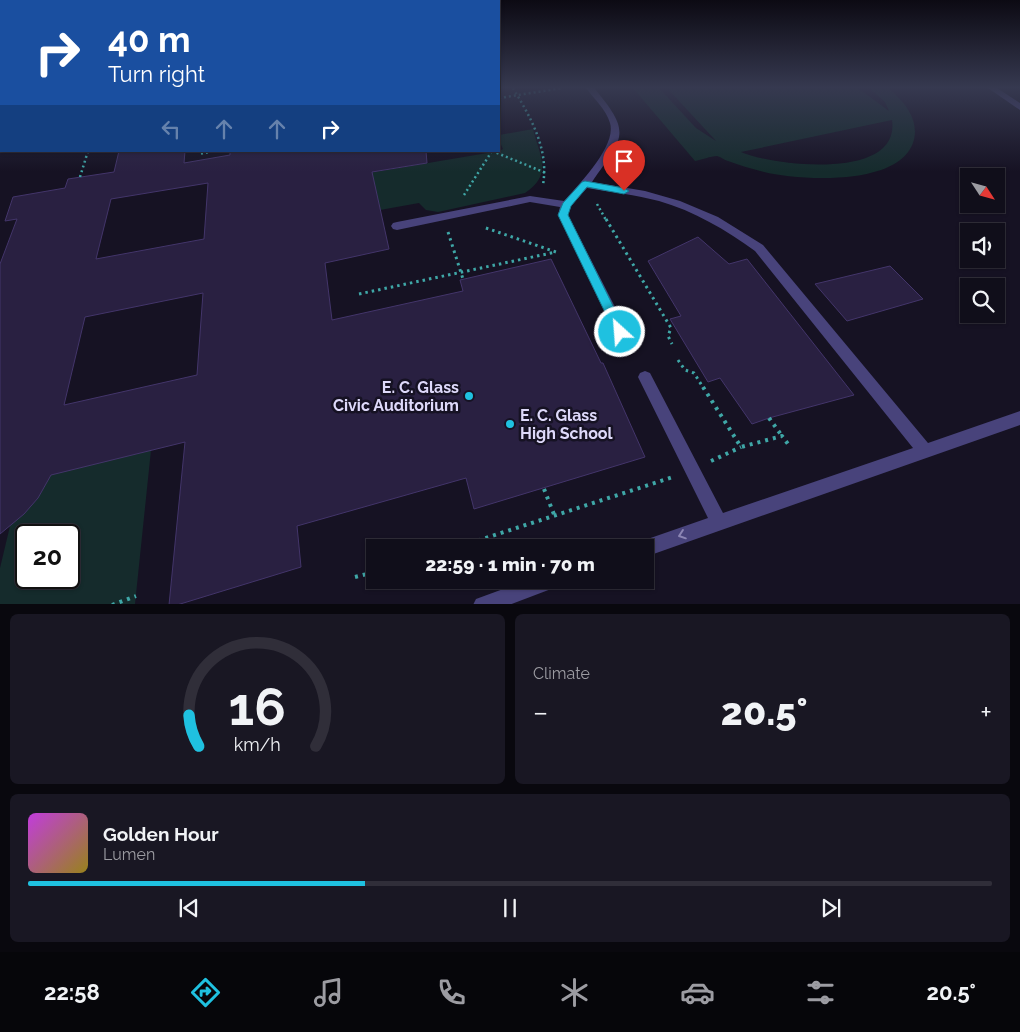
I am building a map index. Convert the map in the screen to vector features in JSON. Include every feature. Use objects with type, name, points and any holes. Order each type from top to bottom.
[{"type":"street","points":[[610,116],[616,130],[613,142],[585,184],[566,205],[563,215],[629,348]]},
{"type":"street","points":[[585,184],[665,199],[709,217],[736,231],[759,248],[925,451]]},
{"type":"street","points":[[397,226],[530,199],[566,205]]},
{"type":"street","points":[[645,377],[719,522]]},
{"type":"street","points":[[654,545],[1020,418]]},
{"type":"street","points":[[482,604],[526,589]]},
{"type":"path","points":[[528,116],[541,142],[546,164],[546,173],[539,200]]},
{"type":"path","points":[[80,177],[88,152]]},
{"type":"path","points":[[199,152],[199,154],[210,152]]},
{"type":"path","points":[[463,279],[448,216],[491,152]]},
{"type":"path","points":[[494,152],[546,173]]},
{"type":"path","points":[[585,184],[671,328],[668,336],[672,344]]},
{"type":"path","points":[[359,294],[556,252],[478,225]]},
{"type":"path","points":[[678,360],[685,370],[694,373],[741,447]]},
{"type":"path","points":[[768,418],[788,444]]},
{"type":"path","points":[[710,461],[741,447],[782,436]]},
{"type":"path","points":[[484,539],[670,478]]},
{"type":"path","points":[[544,489],[554,517]]},
{"type":"path","points":[[355,577],[366,574]]},
{"type":"path","points":[[112,604],[136,596]]},
{"type":"green space","points":[[657,116],[685,116],[696,128],[716,141],[693,116],[912,116],[913,119],[915,132],[909,150],[896,163],[876,172],[827,178],[802,177],[764,172],[727,161],[717,156],[695,161]],"holes":[[[892,120],[889,139],[877,153],[857,161],[832,164],[805,164],[757,157],[741,152]]]},
{"type":"green space","points":[[533,129],[541,157],[542,172],[534,186],[525,193],[438,212],[426,210],[419,203],[380,210],[369,173],[500,152],[503,149],[500,142],[500,135]]},
{"type":"green space","points":[[151,450],[135,604],[0,604],[0,568],[10,526],[38,498],[47,482],[50,468]]},
{"type":"building","points":[[119,152],[185,152],[184,163],[230,155],[230,152],[426,152],[427,163],[372,172],[389,249],[325,263],[332,320],[463,291],[460,280],[551,259],[601,363],[603,363],[645,457],[474,509],[466,478],[297,526],[301,567],[180,604],[169,604],[185,442],[51,475],[38,498],[24,514],[0,534],[0,264],[17,219],[5,221],[13,197],[65,188],[68,179],[114,172]],"holes":[[[208,183],[204,239],[96,259],[111,199]],[[203,293],[197,375],[64,405],[85,317]]]},
{"type":"building","points":[[698,237],[729,264],[747,259],[854,395],[752,424],[720,378],[708,382],[670,319],[681,316],[648,261]]},
{"type":"building","points":[[890,266],[923,299],[847,321],[815,284]]},
{"type":"place","name":"E. C. Glass Civic Auditorium","points":[[469,396]]},
{"type":"place","name":"E. C. Glass High School","points":[[510,424]]},
{"type":"route","points":[[620,332],[563,215],[566,205],[585,184],[624,191]]}]
